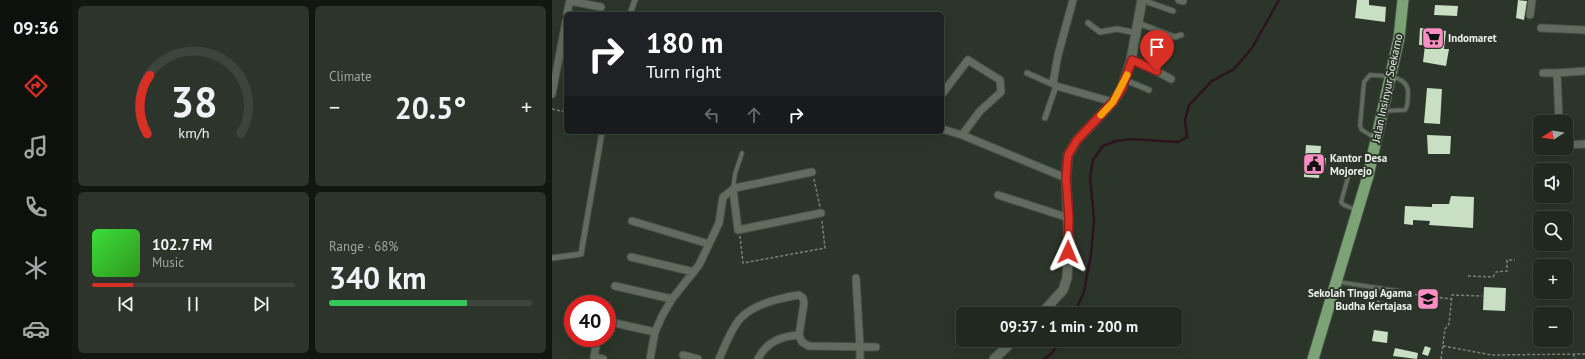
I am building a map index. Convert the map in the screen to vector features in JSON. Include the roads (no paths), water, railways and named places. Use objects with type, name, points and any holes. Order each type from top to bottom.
[{"type":"main road","name":"Jalan Insinyur Soekarno","points":[[1313,359],[1359,212],[1398,38],[1403,0]]},
{"type":"street","points":[[631,12],[635,0]]},
{"type":"street","points":[[1045,118],[1056,86],[1053,81],[1073,0]]},
{"type":"street","points":[[1047,307],[1063,290],[1065,283],[1069,218],[1066,178],[1067,161],[1071,148],[1113,102],[1125,80],[1132,60],[1142,0],[1173,12]]},
{"type":"street","points":[[1530,15],[1532,0]]},
{"type":"street","points":[[567,12],[570,1],[602,7]]},
{"type":"street","points":[[1088,23],[1100,32],[1117,29],[1138,28],[1175,37],[1181,35]]},
{"type":"street","points":[[1541,28],[1585,30]]},
{"type":"street","points":[[552,94],[564,31]]},
{"type":"street","points":[[944,91],[968,60],[1000,80],[1001,92],[980,111],[962,135]]},
{"type":"street","points":[[1132,60],[1141,63],[1171,79]]},
{"type":"street","points":[[1543,73],[1585,71]]},
{"type":"street","points":[[1027,73],[1056,86],[1113,102]]},
{"type":"street","points":[[1556,73],[1559,115]]},
{"type":"street","points":[[1125,80],[1149,90]]},
{"type":"street","points":[[944,130],[962,135],[1066,178]]},
{"type":"street","points":[[552,258],[581,254],[602,134]]},
{"type":"street","points":[[1573,145],[1585,144]]},
{"type":"street","points":[[650,359],[655,332],[662,316],[672,299],[700,265],[719,223],[723,197],[733,189],[812,172]]},
{"type":"street","points":[[733,189],[738,230],[821,213]]},
{"type":"street","points":[[998,196],[1069,218]]},
{"type":"street","points":[[632,221],[709,244]]},
{"type":"street","points":[[631,257],[694,272]]},
{"type":"street","points":[[856,278],[860,359]]},
{"type":"street","points":[[615,286],[672,299]]},
{"type":"street","points":[[719,359],[732,330],[740,319],[748,312],[758,307],[799,295],[804,298],[799,335],[802,342],[809,346],[876,347]]},
{"type":"street","points":[[616,323],[655,332]]},
{"type":"street","points":[[758,359],[762,350],[767,345],[784,337],[799,335]]},
{"type":"street","points":[[596,347],[594,358],[603,359]]},
{"type":"street","points":[[994,359],[1007,347]]},
{"type":"street","points":[[683,355],[698,359]]},
{"type":"lane","points":[[1376,138],[1362,130],[1360,126],[1364,82],[1370,76],[1390,76],[1406,83],[1409,87],[1407,107],[1405,110],[1396,112],[1382,111]]},
{"type":"lane","points":[[733,189],[735,174],[742,153]]},
{"type":"lane","points":[[1359,212],[1344,205],[1341,198],[1350,172],[1368,176]]},
{"type":"lane","points":[[1338,282],[1404,292]]},
{"type":"waterway","points":[[1077,307],[1084,292],[1091,254],[1094,220],[1090,177],[1093,160],[1103,146],[1116,141],[1130,139],[1178,142],[1187,137],[1185,120],[1189,105],[1212,81],[1234,69],[1252,48],[1279,0]]},
{"type":"waterway","points":[[1044,359],[1052,353],[1056,347]]},
{"type":"place","name":"Indomaret","points":[[1433,38]]},
{"type":"place","name":"Kantor Desa Mojorejo","points":[[1314,164]]},
{"type":"place","name":"Sekolah Tinggi Agama Budha Kertajasa","points":[[1428,299]]}]
